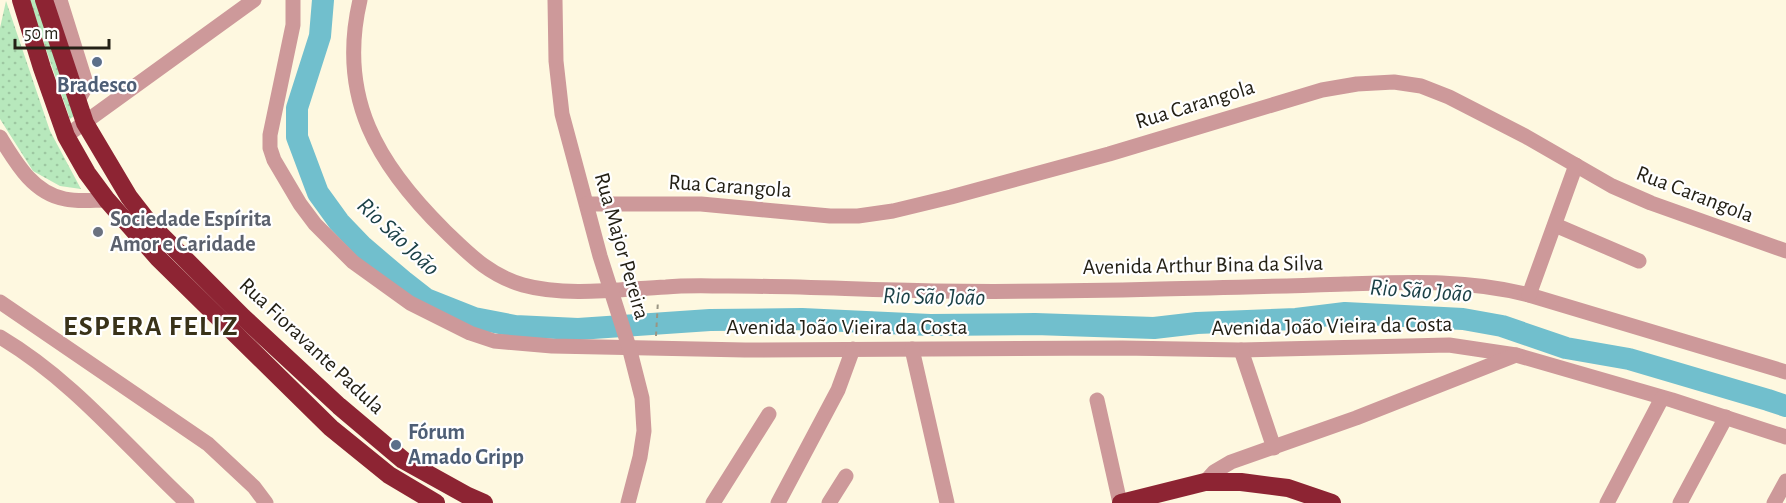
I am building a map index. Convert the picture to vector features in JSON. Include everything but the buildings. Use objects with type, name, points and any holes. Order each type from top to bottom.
[{"type":"highway","name":"Rua Fioravante Padula","points":[[21,0],[66,136],[87,173],[107,200],[158,258],[331,428],[389,475],[436,503]]},
{"type":"highway","name":"Rua Fioravante Padula","points":[[44,0],[85,123],[129,197],[150,224],[243,317],[339,406],[404,459],[484,503]]},
{"type":"highway","points":[[1121,503],[1205,482],[1241,482],[1288,488],[1332,503]]},
{"type":"street","points":[[60,0],[85,80],[84,90],[77,102]]},
{"type":"street","points":[[66,136],[254,0]]},
{"type":"street","name":"Avenida João Vieira da Costa","points":[[293,0],[293,25],[270,135],[270,148],[274,160],[300,204],[315,224],[354,262],[410,303],[470,333],[494,341],[552,346],[628,343],[745,350],[1122,348],[1241,350],[1449,345],[1516,355],[1786,437]]},
{"type":"street","name":"Avenida Arthur Bina da Silva","points":[[360,0],[352,47],[356,87],[368,128],[389,166],[420,206],[477,263],[504,278],[524,285],[551,290],[738,286],[937,291],[1467,283],[1529,295],[1786,372]]},
{"type":"street","name":"Rua Major Pereira","points":[[555,0],[556,61],[562,114],[609,290],[628,343],[642,398],[644,431],[628,503]]},
{"type":"street","name":"Rua Carangola","points":[[587,204],[701,204],[830,216],[858,216],[951,197],[1109,154],[1322,90],[1357,84],[1394,82],[1421,86],[1449,97],[1612,186],[1651,203],[1786,251]]},
{"type":"street","points":[[0,137],[12,157],[33,183],[48,194],[66,200],[107,200]]},
{"type":"street","points":[[1529,295],[1576,165]]},
{"type":"street","points":[[1555,225],[1639,261]]},
{"type":"street","points":[[0,302],[208,444],[254,487],[266,503]]},
{"type":"street","points":[[0,337],[51,372],[86,401],[187,503]]},
{"type":"street","points":[[778,503],[838,390],[853,349]]},
{"type":"street","points":[[912,349],[947,503]]},
{"type":"street","points":[[1241,350],[1274,448]]},
{"type":"street","points":[[1205,482],[1223,466],[1367,414],[1516,355]]},
{"type":"street","points":[[1607,503],[1662,398]]},
{"type":"street","points":[[1097,400],[1121,503]]},
{"type":"street","points":[[713,503],[769,414]]},
{"type":"street","points":[[1680,503],[1726,417]]},
{"type":"street","points":[[829,503],[846,476]]},
{"type":"street","points":[[1774,503],[1786,481]]},
{"type":"path","points":[[656,334],[658,301]]},
{"type":"green space","points":[[29,0],[36,0],[74,116],[70,119]]},
{"type":"green space","points":[[6,1],[50,131],[81,189],[60,186],[33,171],[0,119],[0,28]]},
{"type":"waterway","name":"Rio São João","points":[[323,0],[320,36],[297,108],[297,137],[318,193],[339,222],[363,247],[403,281],[426,299],[474,318],[515,326],[578,329],[710,320],[802,319],[930,325],[1035,324],[1154,328],[1197,323],[1296,319],[1345,313],[1463,319],[1502,326],[1566,348],[1629,359],[1786,406]]},
{"type":"place","name":"Bradesco","points":[[97,62]]},
{"type":"place","name":"Sociedade Espírita Amor e Caridade","points":[[98,232]]},
{"type":"place","name":"Fórum Amado Gripp","points":[[396,445]]},
{"type":"district","name":"ESPERA FELIZ","points":[[151,327]]}]
